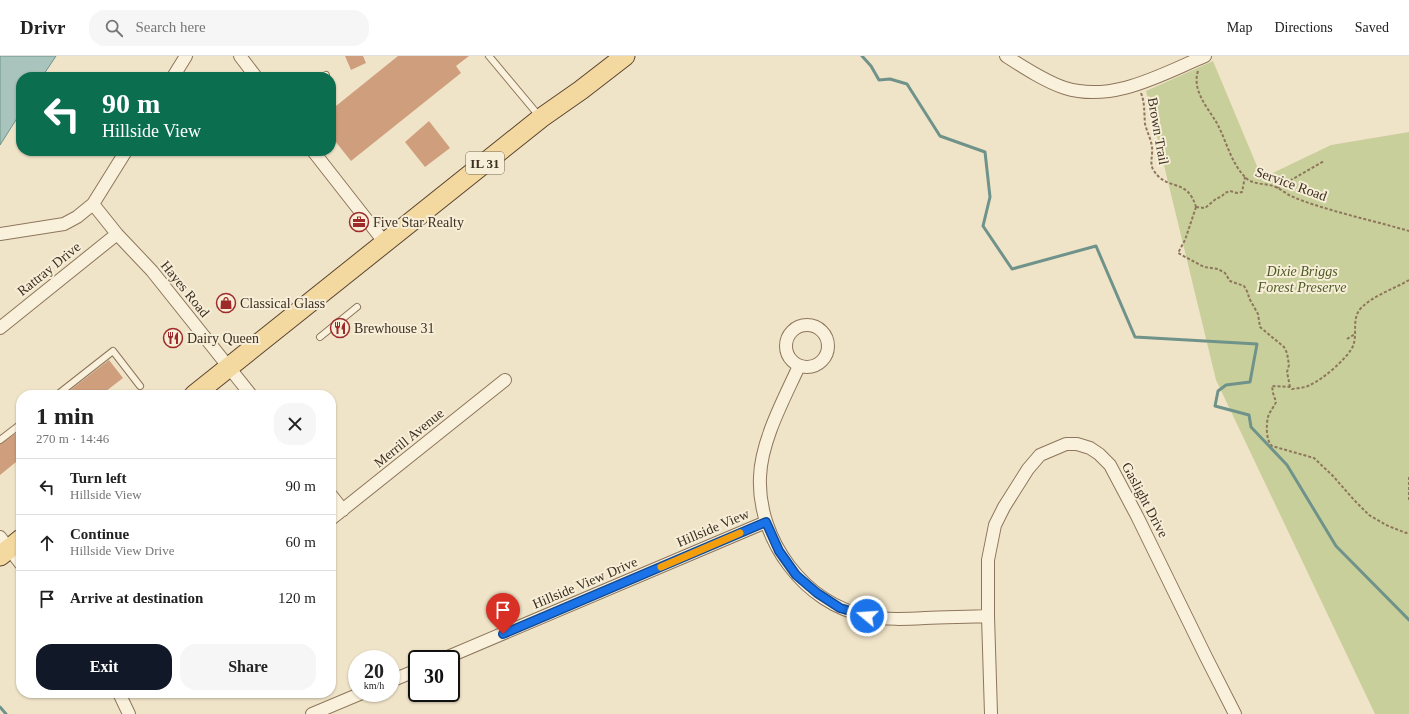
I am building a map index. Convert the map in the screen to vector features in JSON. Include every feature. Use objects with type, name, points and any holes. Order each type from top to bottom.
[{"type":"main road","name":"IL 31","points":[[200,390],[228,366],[541,118],[581,90],[625,56]]},
{"type":"street","points":[[176,72],[186,56]]},
{"type":"street","points":[[240,56],[252,72]]},
{"type":"street","points":[[1006,56],[1065,88],[1091,93],[1121,90],[1205,56]]},
{"type":"street","points":[[0,234],[64,224],[77,217],[93,204],[123,156]]},
{"type":"street","points":[[317,156],[385,243]]},
{"type":"street","name":"Hayes Road","points":[[93,204],[117,234],[152,271],[247,390]]},
{"type":"street","name":"Rattray Drive","points":[[0,328],[117,234]]},
{"type":"street","points":[[799,366],[771,430],[763,458],[760,476],[761,500],[766,522],[779,551],[796,575],[817,593],[840,608],[867,616],[898,619],[988,616]]},
{"type":"street","name":"Merrill Avenue","points":[[336,515],[505,380]]},
{"type":"street","name":"Gaslight Drive","points":[[991,714],[988,560],[995,525],[1004,507],[1028,469],[1040,455],[1066,444],[1077,444],[1090,448],[1110,465],[1138,516],[1202,650],[1235,714]]},
{"type":"street","points":[[336,501],[343,510]]},
{"type":"street","name":"Hillside View","points":[[671,562],[766,522]]},
{"type":"street","points":[[7,545],[16,557]]},
{"type":"street","name":"Hillside View Drive","points":[[460,652],[671,562]]},
{"type":"street","points":[[121,698],[129,714]]},
{"type":"street","points":[[312,714],[348,699]]},
{"type":"lane","points":[[489,56],[541,118]]},
{"type":"lane","points":[[320,337],[357,306]]},
{"type":"lane","points":[[63,390],[113,351],[140,386]]},
{"type":"lane","points":[[0,440],[16,428]]},
{"type":"path","name":"Service Road","points":[[1199,68],[1196,81],[1201,98],[1220,127],[1239,170],[1251,182],[1277,188],[1289,195],[1314,205],[1409,231]]},
{"type":"path","name":"Brown Trail","points":[[1138,84],[1145,107],[1145,122],[1152,147],[1152,165],[1154,171],[1160,179],[1179,186],[1187,191],[1194,200],[1196,207]]},
{"type":"path","points":[[1277,188],[1324,161]]},
{"type":"path","points":[[1245,177],[1242,192],[1238,193],[1230,191],[1217,198],[1205,208],[1196,207],[1178,253],[1204,267],[1218,268],[1225,273],[1230,281],[1244,286],[1258,314],[1260,327],[1284,347],[1287,353],[1289,365],[1287,372],[1290,387]]},
{"type":"path","points":[[1409,280],[1371,300],[1360,309],[1354,322],[1355,334],[1353,346],[1345,358],[1322,378],[1310,385],[1300,388],[1292,389],[1290,387],[1272,386],[1276,402],[1268,418],[1269,443],[1272,446],[1314,458],[1369,515],[1400,531],[1406,533],[1409,532]]},
{"type":"path","points":[[1347,339],[1355,334]]},
{"type":"path","points":[[1409,477],[1409,502]]},
{"type":"green space","name":"Dixie Briggs Forest Preserve","points":[[1213,61],[1262,178],[1331,145],[1409,132],[1409,714],[1375,714],[1216,380],[1146,91]]},
{"type":"water","points":[[0,56],[56,56],[45,72],[16,72],[16,120],[0,145]]},
{"type":"building","points":[[345,56],[363,56],[366,63],[351,70]]},
{"type":"building","points":[[398,56],[469,56],[456,66],[461,73],[351,161],[336,142],[336,106]]},
{"type":"building","points":[[429,121],[450,148],[425,167],[405,142]]},
{"type":"building","points":[[109,360],[123,378],[107,390],[70,390]]},
{"type":"building","points":[[16,433],[16,462],[0,475],[0,444]]},
{"type":"waterway","points":[[862,56],[871,66],[879,80],[890,79],[907,84],[940,136],[985,152],[990,197],[983,226],[1012,269],[1096,246],[1135,337],[1257,344],[1250,382],[1226,385],[1218,391],[1215,406],[1249,415],[1251,427],[1287,465],[1336,546],[1409,620]]},
{"type":"waterway","points":[[0,707],[6,714]]},
{"type":"slow traffic","points":[[661,567],[740,533]]},
{"type":"place","name":"Five Star Realty","points":[[359,222]]},
{"type":"place","name":"Classical Glass","points":[[226,303]]},
{"type":"place","name":"Brewhouse 31","points":[[340,328]]},
{"type":"place","name":"Dairy Queen","points":[[173,338]]},
{"type":"route","points":[[503,634],[766,522],[779,551],[796,575],[817,593],[840,608],[867,616]]}]
